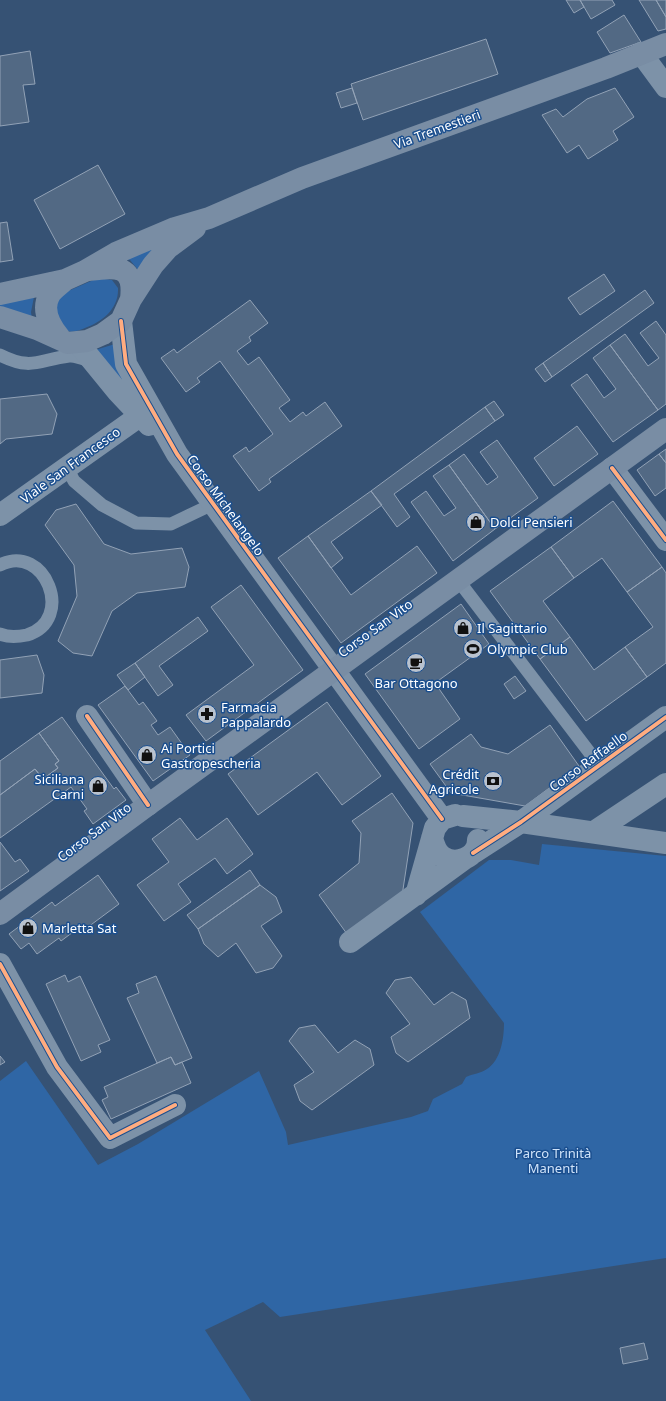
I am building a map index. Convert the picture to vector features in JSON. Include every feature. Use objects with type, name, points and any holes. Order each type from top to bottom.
[{"type":"main road","name":"Via Tremestieri","points":[[209,218],[302,178],[606,68],[666,44]]},
{"type":"main road","points":[[0,294],[65,280],[85,271],[116,253],[175,228],[209,218]]},
{"type":"main road","points":[[0,317],[69,346],[103,334],[121,321],[131,299],[153,264],[168,248],[209,218]]},
{"type":"main road","points":[[85,271],[112,267],[121,269],[128,277],[132,286],[131,299]]},
{"type":"main road","points":[[65,280],[50,295],[47,303],[50,326],[69,346]]},
{"type":"main road","name":"Corso San Vito","points":[[0,914],[666,429]]},
{"type":"street","points":[[641,53],[666,87]]},
{"type":"street","points":[[121,321],[126,364],[145,412]]},
{"type":"street","points":[[69,346],[93,363],[145,412]]},
{"type":"street","name":"Corso Michelangelo","points":[[145,412],[177,454],[333,671],[437,829]]},
{"type":"street","name":"Viale San Francesco","points":[[0,515],[145,412]]},
{"type":"street","points":[[612,468],[666,540]]},
{"type":"street","points":[[87,716],[148,805]]},
{"type":"street","name":"Corso Raffaello","points":[[416,895],[469,856],[521,822],[666,717]]},
{"type":"street","points":[[594,832],[666,784]]},
{"type":"street","points":[[350,942],[416,895],[437,829],[452,815],[521,822],[666,843]]},
{"type":"street","points":[[437,829],[435,849],[442,857],[453,861],[469,856],[478,843],[478,832],[472,822],[463,816]]},
{"type":"street","points":[[0,964],[57,1067],[110,1138],[175,1105]]},
{"type":"lane","points":[[0,356],[13,362],[25,365],[43,363],[69,346]]},
{"type":"lane","points":[[67,468],[74,481],[102,505],[136,523],[171,524],[213,504]]},
{"type":"lane","points":[[0,565],[18,562],[32,565],[43,574],[50,586],[52,600],[50,613],[42,625],[31,633],[18,637],[0,634]]},
{"type":"lane","points":[[458,580],[599,765]]},
{"type":"green space","points":[[162,241],[139,271],[130,260],[124,258]]},
{"type":"green space","points":[[98,278],[112,280],[118,288],[116,302],[108,314],[97,322],[81,330],[69,332],[64,330],[57,323],[55,301],[59,295]]},
{"type":"green space","points":[[34,297],[31,312],[32,320],[0,309],[0,299]]},
{"type":"green space","points":[[115,344],[129,384],[123,387],[92,351]]},
{"type":"green space","name":"Parco Trinità Manenti","points":[[542,844],[666,856],[666,1258],[280,1317],[263,1302],[205,1330],[251,1401],[0,1401],[0,1081],[26,1061],[98,1165],[138,1144],[259,1071],[286,1132],[288,1145],[411,1117],[428,1111],[433,1099],[462,1084],[466,1077],[482,1072],[492,1065],[501,1048],[504,1023],[420,912],[489,860],[511,860],[539,865]]},
{"type":"building","points":[[566,0],[580,0],[584,7],[574,13]]},
{"type":"building","points":[[580,0],[612,0],[615,5],[591,19]]},
{"type":"building","points":[[639,0],[656,0],[666,17],[666,29],[658,31]]},
{"type":"building","points":[[656,0],[666,0],[666,17]]},
{"type":"building","points":[[624,15],[641,42],[610,53],[597,32]]},
{"type":"building","points":[[486,39],[498,74],[363,120],[351,84]]},
{"type":"building","points":[[30,51],[35,84],[23,85],[29,122],[0,126],[0,56]]},
{"type":"building","points":[[352,88],[357,103],[341,108],[336,93]]},
{"type":"building","points":[[615,88],[634,117],[613,131],[618,140],[588,159],[579,145],[567,153],[542,115],[556,109],[563,117],[587,99]]},
{"type":"building","points":[[98,165],[125,214],[60,249],[34,200]]},
{"type":"building","points":[[7,222],[13,260],[0,262],[0,223]]},
{"type":"building","points":[[604,274],[615,291],[580,315],[568,298]]},
{"type":"building","points":[[645,290],[654,303],[552,377],[543,363]]},
{"type":"building","points":[[250,300],[268,323],[249,337],[251,341],[237,351],[248,365],[259,357],[290,400],[279,408],[290,422],[303,412],[306,416],[325,402],[342,426],[269,479],[271,482],[259,491],[233,456],[246,447],[249,452],[273,434],[220,361],[197,378],[200,382],[186,392],[161,358],[174,349],[177,353]]},
{"type":"building","points":[[656,321],[666,335],[666,404],[658,410],[610,345],[625,334],[648,366],[659,358],[640,333]]},
{"type":"building","points":[[610,345],[658,410],[613,442],[571,385],[587,374],[604,398],[616,389],[593,358]]},
{"type":"building","points":[[543,363],[552,377],[545,382],[535,369]]},
{"type":"building","points":[[47,394],[57,414],[52,434],[6,439],[0,444],[0,399]]},
{"type":"building","points":[[494,401],[504,415],[495,421],[485,407]]},
{"type":"building","points":[[485,407],[495,421],[394,494],[410,517],[397,527],[371,491]]},
{"type":"building","points":[[577,426],[598,454],[554,486],[534,458]]},
{"type":"building","points":[[497,440],[538,498],[495,529],[449,465],[464,454],[487,485],[498,477],[480,452]]},
{"type":"building","points":[[666,449],[666,463],[659,454]]},
{"type":"building","points":[[659,454],[666,463],[666,488],[655,496],[637,470]]},
{"type":"building","points":[[449,465],[495,529],[453,561],[411,502],[426,491],[444,516],[456,508],[433,476]]},
{"type":"building","points":[[371,491],[382,505],[331,542],[343,558],[331,568],[308,536]]},
{"type":"building","points":[[613,501],[662,567],[627,592],[602,558],[574,578],[551,547]]},
{"type":"building","points":[[76,504],[104,544],[131,554],[182,548],[189,567],[185,587],[137,593],[112,611],[92,656],[73,653],[58,641],[77,596],[74,565],[45,525],[56,510]]},
{"type":"building","points":[[308,536],[351,595],[417,546],[437,573],[341,643],[278,558]]},
{"type":"building","points":[[551,547],[574,578],[543,601],[570,637],[540,659],[490,591]]},
{"type":"building","points":[[662,567],[666,573],[666,663],[647,677],[625,647],[653,627],[627,592]]},
{"type":"building","points":[[241,585],[303,670],[206,741],[186,715],[254,665],[211,607]]},
{"type":"building","points":[[461,604],[489,644],[435,683],[460,719],[419,749],[365,674]]},
{"type":"building","points":[[198,617],[208,631],[159,666],[173,685],[158,696],[135,663]]},
{"type":"building","points":[[570,637],[594,670],[625,647],[647,677],[586,721],[540,659]]},
{"type":"building","points":[[37,655],[44,675],[42,693],[0,698],[0,660]]},
{"type":"building","points":[[135,663],[145,677],[128,690],[117,675]]},
{"type":"building","points":[[515,676],[526,691],[514,699],[504,684]]},
{"type":"building","points":[[125,686],[139,705],[143,702],[157,721],[151,725],[158,735],[170,727],[190,755],[153,781],[98,705]]},
{"type":"building","points":[[327,702],[381,776],[342,805],[317,772],[258,815],[228,774]]},
{"type":"building","points":[[62,717],[114,789],[116,787],[126,800],[93,824],[84,811],[87,809],[71,787],[0,838],[0,795],[35,769],[43,779],[58,768],[55,764],[59,761],[39,733]]},
{"type":"building","points":[[550,725],[579,766],[525,806],[451,793],[430,764],[471,734],[481,747],[508,754]]},
{"type":"building","points":[[39,733],[59,761],[55,764],[58,768],[43,779],[35,769],[0,795],[0,761]]},
{"type":"building","points":[[392,793],[413,823],[402,896],[347,934],[319,895],[359,863],[361,833],[352,821]]},
{"type":"building","points":[[180,818],[197,840],[227,818],[253,854],[227,874],[215,858],[178,884],[191,902],[164,921],[137,885],[169,862],[152,839]]},
{"type":"building","points":[[0,842],[15,862],[20,859],[29,871],[0,891]]},
{"type":"building","points":[[250,870],[260,885],[198,929],[187,915]]},
{"type":"building","points":[[98,875],[119,904],[84,930],[81,926],[61,941],[59,938],[37,954],[29,943],[21,949],[9,934],[52,902],[55,906]]},
{"type":"building","points":[[260,885],[276,897],[282,912],[261,926],[282,956],[273,968],[256,973],[236,943],[218,957],[204,944],[198,929]]},
{"type":"building","points":[[65,975],[68,982],[80,976],[110,1040],[98,1045],[101,1052],[81,1061],[46,984]]},
{"type":"building","points":[[156,976],[192,1058],[175,1065],[171,1057],[157,1063],[127,998],[139,993],[136,984]]},
{"type":"building","points":[[411,977],[434,1005],[452,992],[466,1000],[470,1018],[408,1062],[396,1053],[391,1037],[410,1024],[386,993],[395,980]]},
{"type":"building","points":[[315,1025],[338,1053],[355,1040],[370,1049],[374,1065],[312,1110],[300,1101],[294,1085],[314,1072],[289,1041],[299,1028]]},
{"type":"building","points":[[0,1056],[5,1062],[0,1065]]},
{"type":"building","points":[[171,1057],[175,1065],[182,1062],[191,1083],[111,1119],[102,1100],[108,1097],[104,1087]]},
{"type":"building","points":[[644,1343],[648,1359],[623,1364],[620,1348]]},
{"type":"cycle path","points":[[121,321],[126,364],[177,454],[442,819]]},
{"type":"cycle path","points":[[612,468],[666,540]]},
{"type":"cycle path","points":[[87,716],[148,805]]},
{"type":"cycle path","points":[[473,853],[521,822],[666,717]]},
{"type":"cycle path","points":[[0,964],[57,1067],[110,1138],[175,1105]]},
{"type":"place","name":"Dolci Pensieri","points":[[476,522]]},
{"type":"place","name":"Il Sagittario","points":[[463,628]]},
{"type":"place","name":"Olympic Club","points":[[473,649]]},
{"type":"place","name":"Bar Ottagono","points":[[416,663]]},
{"type":"place","name":"Farmacia Pappalardo","points":[[207,714]]},
{"type":"place","name":"Ai Portici Gastropescheria","points":[[147,755]]},
{"type":"place","name":"Crédit Agricole","points":[[493,781]]},
{"type":"place","name":"Siciliana Carni","points":[[98,786]]},
{"type":"place","name":"Marletta Sat","points":[[28,928]]}]
